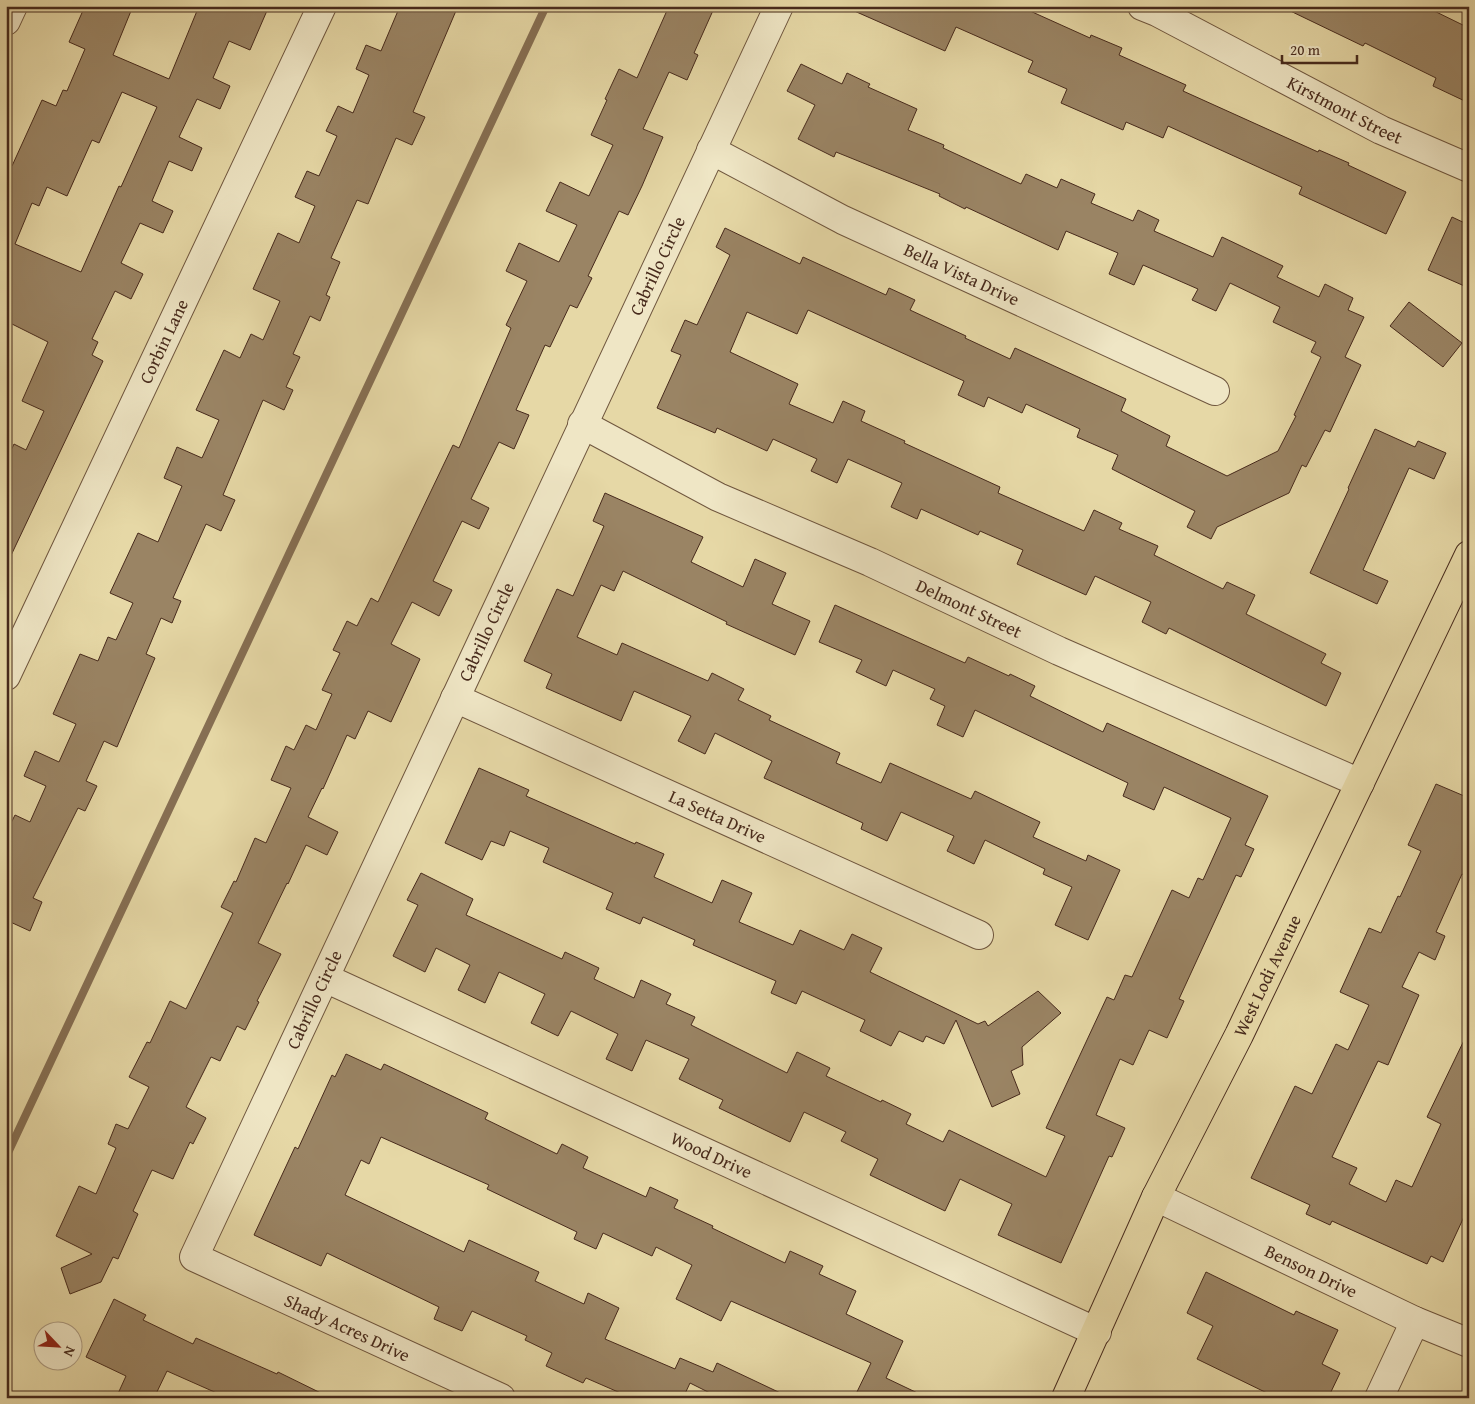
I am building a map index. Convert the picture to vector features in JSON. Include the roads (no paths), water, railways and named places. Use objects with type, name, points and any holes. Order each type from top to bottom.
[{"type":"main road","name":"West Lodi Avenue","points":[[1066,1398],[1156,1197],[1239,1035],[1469,555]]},
{"type":"street","points":[[6,20],[13,6]]},
{"type":"street","name":"Corbin Lane","points":[[6,676],[322,6]]},
{"type":"street","name":"Cabrillo Circle","points":[[194,1257],[779,6]]},
{"type":"street","name":"Kirstmont Street","points":[[1142,6],[1157,12],[1381,130],[1469,168]]},
{"type":"street","name":"Bella Vista Drive","points":[[711,150],[843,220],[1215,391]]},
{"type":"street","name":"Delmont Street","points":[[582,424],[718,497],[870,562],[1059,651],[1360,783]]},
{"type":"street","name":"La Setta Drive","points":[[455,698],[978,935]]},
{"type":"street","name":"Wood Drive","points":[[325,978],[1097,1332]]},
{"type":"street","name":"Benson Drive","points":[[1156,1197],[1415,1321],[1466,1334]]},
{"type":"street","name":"Shady Acres Drive","points":[[194,1257],[500,1398]]},
{"type":"street","points":[[1379,1398],[1415,1321]]},
{"type":"waterway","points":[[6,1157],[546,6]]}]
